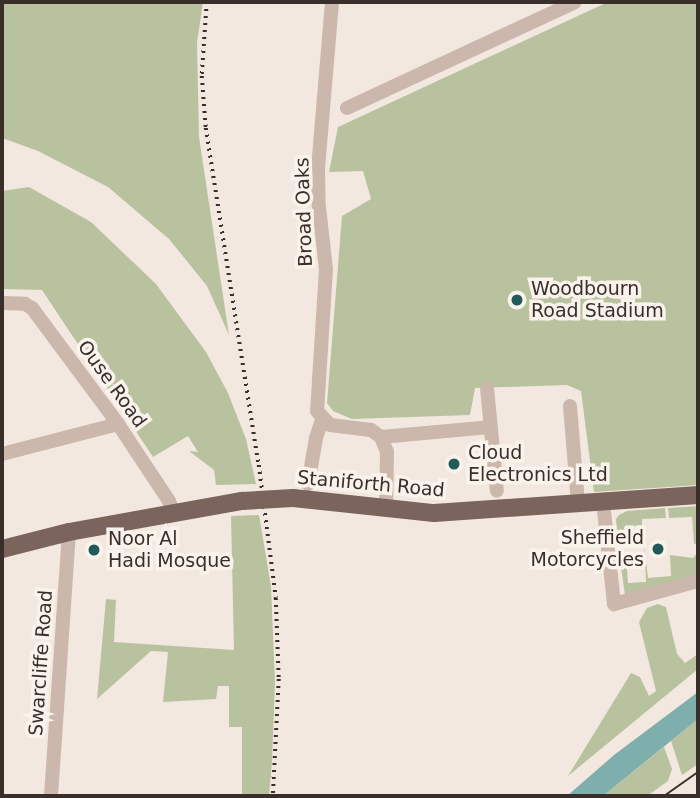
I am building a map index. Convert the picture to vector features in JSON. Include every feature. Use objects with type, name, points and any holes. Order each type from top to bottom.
[{"type":"main road","name":"Staniforth Road","points":[[2,549],[69,532],[243,501],[293,498],[434,513],[698,495]]},
{"type":"street","name":"Broad Oaks","points":[[308,484],[322,420],[316,401],[326,270],[318,168],[332,2]]},
{"type":"street","points":[[347,108],[575,2]]},
{"type":"street","name":"Ouse Road","points":[[2,303],[32,307],[118,424],[173,512]]},
{"type":"street","points":[[487,388],[497,491]]},
{"type":"street","points":[[570,406],[578,504]]},
{"type":"street","points":[[322,420],[341,428],[371,430],[381,437],[387,452],[386,510]]},
{"type":"street","points":[[2,454],[118,424]]},
{"type":"street","points":[[381,437],[490,428]]},
{"type":"street","points":[[603,502],[614,604],[698,581]]},
{"type":"street","name":"Swarcliffe Road","points":[[51,796],[69,532]]},
{"type":"green space","points":[[2,2],[203,2],[197,43],[199,137],[229,335],[207,286],[169,239],[108,187],[38,151],[2,138]]},
{"type":"green space","name":"Woodbourn Road Stadium","points":[[608,2],[698,2],[698,485],[594,492],[581,391],[567,385],[475,388],[470,415],[352,419],[333,411],[327,403],[342,216],[371,199],[363,171],[329,172],[338,127]]},
{"type":"green space","points":[[29,187],[91,222],[156,284],[206,352],[228,393],[246,439],[256,484],[216,485],[214,470],[189,451],[198,452],[188,436],[153,457],[42,290],[2,289],[2,191]]},
{"type":"green space","points":[[698,506],[698,543],[694,544],[692,517],[669,518],[668,508]]},
{"type":"green space","points":[[665,508],[666,518],[642,519],[642,525],[624,527],[625,547],[618,546],[616,519],[619,515],[627,511]]},
{"type":"green space","points":[[259,515],[271,586],[275,682],[272,762],[269,796],[242,796],[242,727],[229,727],[229,686],[218,686],[216,699],[163,702],[168,652],[151,651],[97,699],[106,599],[116,600],[114,642],[234,650],[231,516]]},
{"type":"green space","points":[[644,544],[648,578],[671,576],[670,555],[693,558],[698,552],[698,575],[625,595],[620,560],[626,557],[628,583],[646,582]]},
{"type":"green space","points":[[658,604],[666,607],[677,654],[685,663],[698,654],[698,669],[568,776],[631,673],[640,677],[649,696],[656,691],[639,622],[647,608]]},
{"type":"green space","points":[[698,719],[698,764],[682,775],[671,741]]},
{"type":"green space","points":[[664,747],[672,769],[668,781],[647,796],[603,796]]},
{"type":"water","points":[[698,692],[698,719],[603,796],[567,796],[614,755]]},
{"type":"tram line","points":[[664,796],[698,772]]},
{"type":"railway","points":[[207,2],[202,76],[206,128],[259,465],[276,598],[279,679],[273,796]]},
{"type":"place","name":"Woodbourn Road Stadium","points":[[517,300]]},
{"type":"place","name":"Cloud Electronics Ltd","points":[[454,464]]},
{"type":"place","name":"Sheffield Motorcycles","points":[[658,549]]},
{"type":"place","name":"Noor Al Hadi Mosque","points":[[94,550]]}]
